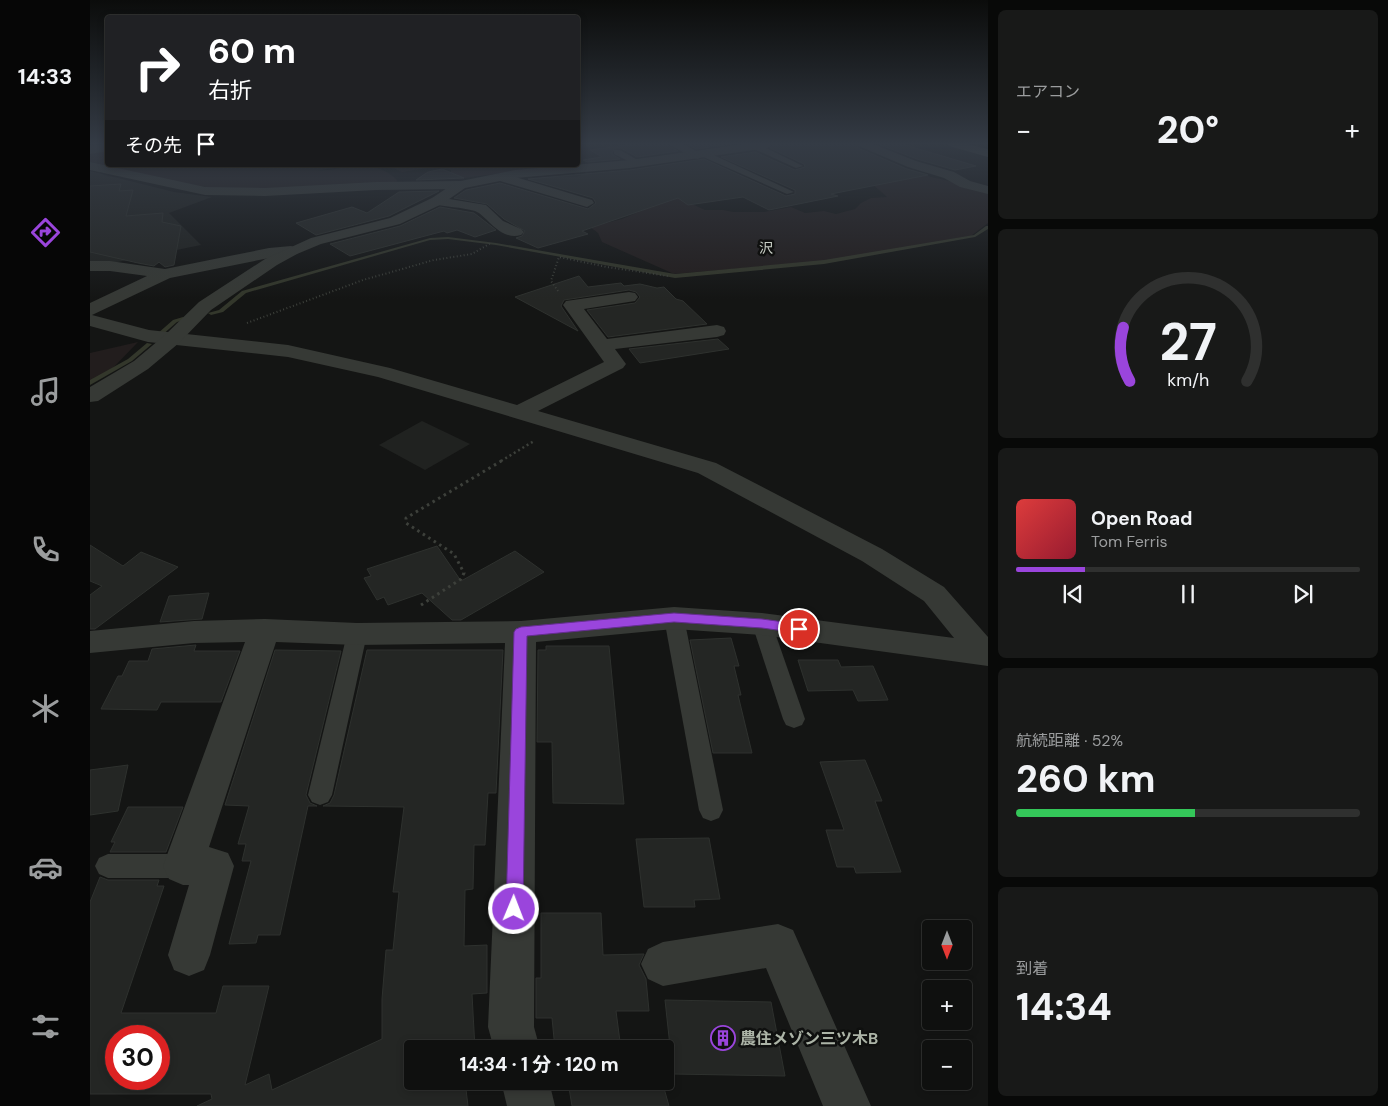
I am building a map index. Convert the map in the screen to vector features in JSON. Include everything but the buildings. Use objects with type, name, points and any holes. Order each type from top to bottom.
[{"type":"street","points":[[90,310],[165,274],[291,250],[384,225],[445,196]]},
{"type":"street","points":[[563,196],[587,203]]},
{"type":"street","points":[[437,201],[481,208],[498,224],[516,232]]},
{"type":"street","points":[[90,396],[141,365],[172,340],[195,315],[219,294],[291,250]]},
{"type":"street","points":[[90,266],[110,266],[165,274]]},
{"type":"street","points":[[520,412],[616,364],[572,304],[628,297]]},
{"type":"street","points":[[90,320],[148,336],[297,353],[383,372],[706,468],[872,555],[934,594],[986,654]]},
{"type":"street","points":[[603,345],[717,330]]},
{"type":"street","points":[[90,642],[194,632],[265,630],[357,634],[521,632],[674,618],[762,624],[986,654]]},
{"type":"street","points":[[189,955],[214,866],[183,866],[265,630]]},
{"type":"street","points":[[515,1040],[511,1027],[521,632]]},
{"type":"street","points":[[663,964],[778,945],[847,1106]]},
{"type":"street","points":[[527,1090],[531,1106]]},
{"type":"lane","points":[[674,618],[711,810]]},
{"type":"lane","points":[[762,624],[794,719]]},
{"type":"lane","points":[[320,795],[357,634]]},
{"type":"lane","points":[[108,866],[183,866]]},
{"type":"path","points":[[202,342],[341,288],[395,270],[434,260],[463,256],[488,247]]},
{"type":"path","points":[[572,304],[565,301],[551,281],[559,258],[668,276]]},
{"type":"path","points":[[405,634],[409,615],[461,579],[464,573],[454,554],[406,523],[406,518],[562,424]]},
{"type":"shaded area","points":[[90,196],[212,197],[169,213],[201,245],[108,264],[90,263]]},
{"type":"shaded area","points":[[885,196],[988,196],[988,223],[971,236],[823,261],[674,274],[602,242],[598,233],[590,227],[622,219],[643,210],[624,199],[679,198],[705,210],[733,212],[764,212],[791,207],[805,213],[824,211],[836,214],[855,209],[861,203],[871,198],[887,197]]},
{"type":"shaded area","points":[[138,342],[110,371],[90,382],[90,353]]},
{"type":"shaded area","points":[[422,421],[470,444],[425,470],[379,445]]},
{"type":"waterway","points":[[211,313],[221,311],[244,292],[430,239],[448,238],[496,244],[675,276],[824,262],[975,236],[988,227]]},
{"type":"waterway","points":[[159,335],[175,321],[183,319]]},
{"type":"waterway","points":[[90,383],[130,360],[149,344]]},
{"type":"place","name":"農住メゾン三ツ木B","points":[[723,1038]]},
{"type":"district","name":"沢","points":[[766,248]]},
{"type":"route","points":[[514,909],[521,632],[674,618],[762,624],[799,629]]}]
